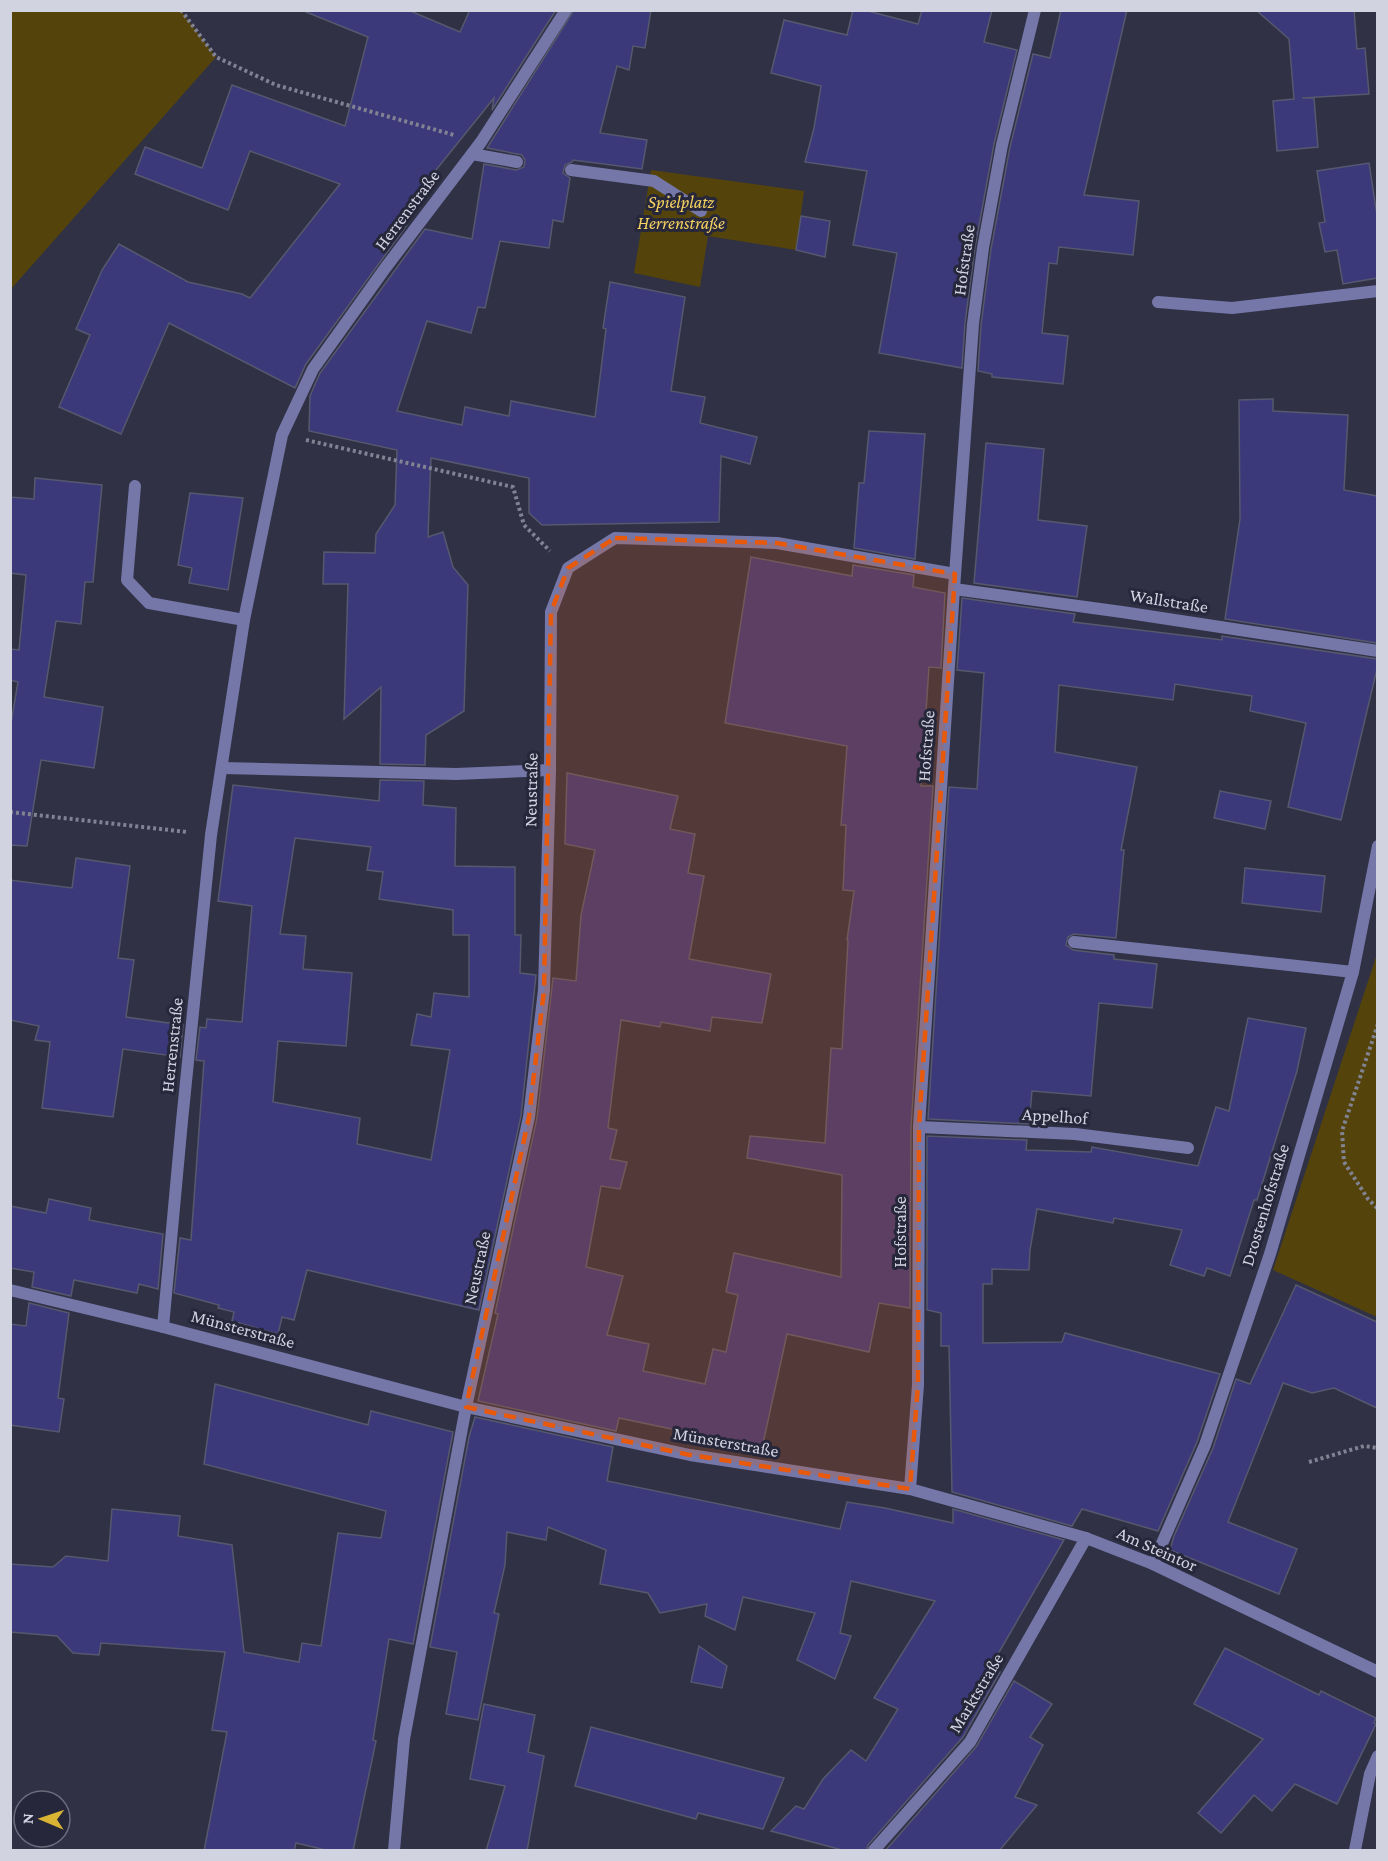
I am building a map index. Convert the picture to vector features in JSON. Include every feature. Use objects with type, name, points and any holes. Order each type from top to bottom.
[{"type":"street","name":"Herrenstraße","points":[[163,1327],[212,835],[244,620],[282,435],[313,369],[386,267],[481,142],[566,10]]},
{"type":"street","name":"Hofstraße","points":[[910,1489],[918,1385],[919,1127],[973,324],[983,248],[1002,145],[1035,10]]},
{"type":"street","points":[[472,154],[517,162]]},
{"type":"street","points":[[571,170],[654,181],[701,211]]},
{"type":"street","points":[[1158,302],[1232,308],[1377,291]]},
{"type":"street","points":[[135,486],[127,580],[149,603],[244,620]]},
{"type":"street","points":[[568,568],[615,538],[777,543],[955,574]]},
{"type":"street","name":"Neustraße","points":[[466,1407],[529,1118],[544,990],[550,770],[551,612],[568,568]]},
{"type":"street","name":"Wallstraße","points":[[954,589],[1377,651]]},
{"type":"street","points":[[222,768],[456,774],[550,770]]},
{"type":"street","name":"Drostenhofstraße","points":[[1153,1564],[1205,1444],[1270,1254],[1353,972],[1377,846]]},
{"type":"street","points":[[1074,942],[1353,972]]},
{"type":"street","name":"Appelhof","points":[[919,1127],[1075,1134],[1188,1148]]},
{"type":"street","name":"Münsterstraße","points":[[10,1290],[163,1327],[466,1407],[690,1455],[910,1489]]},
{"type":"street","points":[[393,1851],[404,1739],[466,1407]]},
{"type":"street","name":"Am Steintor","points":[[910,1489],[1086,1538],[1153,1564],[1377,1672]]},
{"type":"street","name":"Marktstraße","points":[[874,1851],[970,1742],[1086,1538]]},
{"type":"street","points":[[1355,1851],[1370,1774],[1377,1756]]},
{"type":"path","points":[[181,10],[216,57],[276,85],[481,142]]},
{"type":"path","points":[[282,435],[513,487],[524,525],[568,568]]},
{"type":"path","points":[[10,812],[212,835]]},
{"type":"path","points":[[1377,1024],[1342,1131],[1344,1162],[1377,1209]]},
{"type":"path","points":[[1309,1462],[1364,1446],[1377,1448]]},
{"type":"highlighted area","points":[[615,538],[777,543],[955,574],[919,1127],[918,1385],[910,1489],[690,1455],[466,1407],[529,1117],[544,990],[551,612],[568,568]]},
{"type":"green space","points":[[11,10],[181,11],[216,57],[11,289]]},
{"type":"green space","name":"Spielplatz Herrenstraße","points":[[651,170],[804,191],[796,250],[708,236],[700,287],[634,273]]},
{"type":"green space","points":[[1377,954],[1378,1317],[1273,1270]]},
{"type":"building","points":[[306,10],[408,10],[460,32],[470,10],[556,10],[492,110],[494,98],[394,222],[407,225],[306,364],[295,388],[169,323],[121,434],[59,407],[90,335],[76,329],[102,270],[119,244],[188,282],[242,294],[250,298],[340,184],[250,151],[228,210],[135,174],[145,147],[202,168],[232,85],[345,126],[368,37],[306,12]]},
{"type":"building","points":[[574,10],[651,10],[645,48],[633,46],[629,70],[617,66],[600,133],[647,140],[642,169],[573,160],[565,165],[563,173],[570,178],[563,222],[553,220],[549,248],[500,241],[485,308],[478,307],[471,333],[427,321],[397,411],[462,425],[465,407],[509,416],[511,401],[595,417],[606,329],[603,328],[610,282],[685,297],[671,391],[705,397],[700,423],[757,437],[750,464],[721,456],[719,522],[542,525],[529,513],[529,478],[431,458],[428,537],[443,532],[453,567],[468,585],[464,711],[426,735],[425,765],[380,764],[381,687],[344,719],[348,584],[323,584],[324,552],[375,553],[376,534],[395,505],[397,450],[309,431],[310,396],[320,373],[425,229],[472,239],[484,164],[516,170],[524,167],[525,160],[522,155],[487,148]]},
{"type":"building","points":[[853,10],[864,10],[918,24],[922,10],[992,10],[984,42],[1017,50],[994,144],[975,247],[965,323],[962,368],[879,353],[897,253],[853,245],[867,171],[805,162],[814,128],[821,86],[771,73],[784,20],[847,35]]},
{"type":"building","points":[[1061,10],[1127,10],[1084,195],[1139,201],[1133,255],[1059,247],[1057,264],[1049,263],[1042,333],[1068,336],[1063,384],[992,377],[992,374],[978,371],[981,325],[991,249],[1010,147],[1033,54],[1050,58]]},
{"type":"building","points":[[1256,10],[1354,10],[1357,49],[1365,48],[1369,94],[1302,98],[1314,98],[1318,147],[1277,151],[1273,101],[1294,99],[1289,39]]},
{"type":"building","points":[[1369,163],[1377,215],[1377,278],[1343,284],[1337,250],[1325,252],[1319,223],[1325,222],[1317,171]]},
{"type":"building","points":[[801,216],[830,221],[825,257],[796,250]]},
{"type":"building","points":[[1273,399],[1273,411],[1348,415],[1344,490],[1377,496],[1377,643],[1225,619],[1240,519],[1239,400]]},
{"type":"building","points":[[869,431],[925,434],[915,559],[854,548],[859,483],[864,483]]},
{"type":"building","points":[[986,443],[1044,449],[1038,520],[1087,526],[1077,597],[974,583]]},
{"type":"building","points":[[35,478],[102,485],[93,582],[85,582],[81,624],[56,621],[44,697],[103,707],[94,768],[41,760],[27,846],[10,845],[10,729],[18,682],[10,680],[10,649],[19,650],[26,575],[10,573],[10,497],[34,499]]},
{"type":"building","points":[[190,493],[243,498],[228,590],[189,583],[192,568],[178,565]]},
{"type":"building","points":[[751,557],[852,576],[853,565],[914,575],[913,587],[945,593],[941,668],[929,667],[921,786],[933,786],[911,1127],[910,1308],[879,1303],[869,1352],[787,1334],[762,1448],[619,1418],[616,1431],[478,1401],[498,1314],[495,1313],[537,1118],[553,978],[576,981],[581,915],[595,850],[565,844],[567,773],[678,796],[670,829],[695,834],[688,873],[704,876],[689,959],[771,974],[762,1023],[712,1017],[710,1031],[661,1022],[660,1027],[621,1020],[608,1128],[617,1130],[610,1159],[627,1162],[620,1189],[601,1186],[586,1267],[623,1276],[607,1335],[649,1344],[643,1371],[705,1384],[713,1349],[726,1352],[738,1295],[726,1292],[734,1253],[841,1277],[842,1175],[747,1158],[750,1136],[825,1143],[831,1048],[842,1049],[847,940],[854,891],[843,890],[846,825],[841,825],[847,746],[725,723]]},
{"type":"building","points":[[962,598],[1075,614],[1073,622],[1222,640],[1222,636],[1377,659],[1377,669],[1341,820],[1288,807],[1306,723],[1250,711],[1252,696],[1175,684],[1173,700],[1059,685],[1055,752],[1137,767],[1121,850],[1124,850],[1116,938],[1074,934],[1068,937],[1066,945],[1073,950],[1114,955],[1114,959],[1157,964],[1152,1008],[1099,1003],[1091,1096],[1032,1091],[1029,1124],[928,1119],[949,787],[977,789],[984,673],[957,670]]},
{"type":"building","points":[[380,780],[424,781],[423,805],[456,808],[455,866],[515,867],[515,935],[521,935],[520,973],[536,975],[521,1116],[479,1310],[307,1270],[294,1320],[282,1317],[278,1334],[232,1321],[234,1312],[218,1308],[219,1305],[174,1293],[180,1238],[191,1240],[204,1061],[196,1060],[200,1027],[206,1028],[207,1019],[242,1022],[252,906],[218,901],[233,785],[379,801]],"holes":[[[295,838],[371,847],[367,870],[383,872],[379,899],[453,910],[453,935],[469,935],[469,997],[434,993],[431,1017],[417,1014],[411,1045],[450,1050],[431,1160],[357,1144],[360,1118],[273,1102],[278,1041],[346,1046],[352,973],[303,969],[306,936],[280,934]]]},
{"type":"building","points":[[1220,791],[1271,801],[1265,829],[1214,818]]},
{"type":"building","points":[[76,858],[130,866],[118,958],[134,960],[126,1017],[183,1025],[180,1057],[123,1049],[113,1117],[42,1108],[50,1042],[35,1040],[39,1026],[10,1020],[10,880],[72,888]]},
{"type":"building","points":[[1245,868],[1325,876],[1321,912],[1242,903]]},
{"type":"building","points":[[1248,1018],[1306,1028],[1297,1071],[1257,1200],[1254,1200],[1230,1276],[1207,1268],[1204,1276],[1170,1265],[1182,1230],[1114,1218],[1113,1223],[1037,1209],[1029,1270],[992,1269],[992,1284],[983,1284],[983,1343],[1062,1342],[1065,1333],[1220,1374],[1197,1442],[1158,1531],[1082,1509],[1072,1526],[952,1492],[949,1346],[941,1346],[941,1313],[927,1310],[927,1136],[1027,1140],[1026,1150],[1091,1152],[1092,1147],[1198,1166],[1216,1107],[1229,1111]]},
{"type":"building","points":[[49,1199],[91,1208],[89,1220],[163,1234],[158,1289],[139,1284],[137,1293],[74,1280],[71,1296],[32,1287],[34,1272],[10,1268],[10,1206],[46,1213]]},
{"type":"building","points":[[1296,1285],[1377,1322],[1377,1408],[1334,1388],[1312,1393],[1283,1383],[1228,1522],[1297,1549],[1279,1594],[1170,1550],[1213,1448],[1236,1379],[1250,1384]]},
{"type":"building","points":[[29,1303],[69,1313],[58,1398],[64,1399],[59,1432],[10,1425],[10,1324],[26,1326]]},
{"type":"building","points":[[215,1384],[368,1425],[371,1411],[453,1432],[413,1644],[389,1639],[373,1740],[376,1741],[353,1851],[330,1851],[296,1843],[294,1851],[204,1851],[227,1732],[212,1730],[225,1652],[101,1643],[99,1655],[73,1653],[57,1636],[10,1632],[10,1564],[53,1567],[66,1556],[108,1561],[112,1509],[180,1516],[178,1536],[232,1545],[244,1652],[299,1662],[302,1643],[321,1646],[338,1533],[381,1538],[386,1511],[204,1464]]},
{"type":"building","points":[[475,1417],[613,1447],[607,1481],[840,1529],[847,1502],[953,1523],[953,1509],[1064,1540],[991,1666],[1000,1672],[963,1737],[868,1845],[866,1851],[846,1851],[771,1831],[796,1806],[804,1809],[823,1779],[851,1750],[866,1761],[898,1709],[874,1698],[935,1601],[851,1581],[840,1633],[851,1636],[835,1679],[797,1660],[815,1613],[743,1597],[735,1630],[705,1616],[707,1604],[660,1613],[648,1593],[600,1584],[606,1550],[548,1527],[546,1540],[507,1532],[505,1565],[494,1613],[499,1614],[478,1720],[446,1714],[457,1652],[430,1647],[469,1437]]},
{"type":"building","points":[[699,1646],[727,1666],[722,1688],[691,1682]]},
{"type":"building","points":[[1225,1648],[1319,1695],[1321,1691],[1376,1718],[1374,1723],[1376,1724],[1337,1804],[1295,1784],[1272,1811],[1254,1795],[1221,1833],[1198,1813],[1263,1739],[1194,1704]]},
{"type":"building","points":[[1014,1681],[1052,1704],[1030,1737],[1043,1745],[1015,1797],[1037,1805],[999,1851],[885,1851],[976,1747]]},
{"type":"building","points":[[484,1704],[535,1715],[528,1752],[544,1756],[527,1851],[486,1851],[505,1786],[470,1779]]},
{"type":"building","points":[[591,1727],[784,1778],[763,1829],[698,1813],[696,1819],[575,1786]]}]
